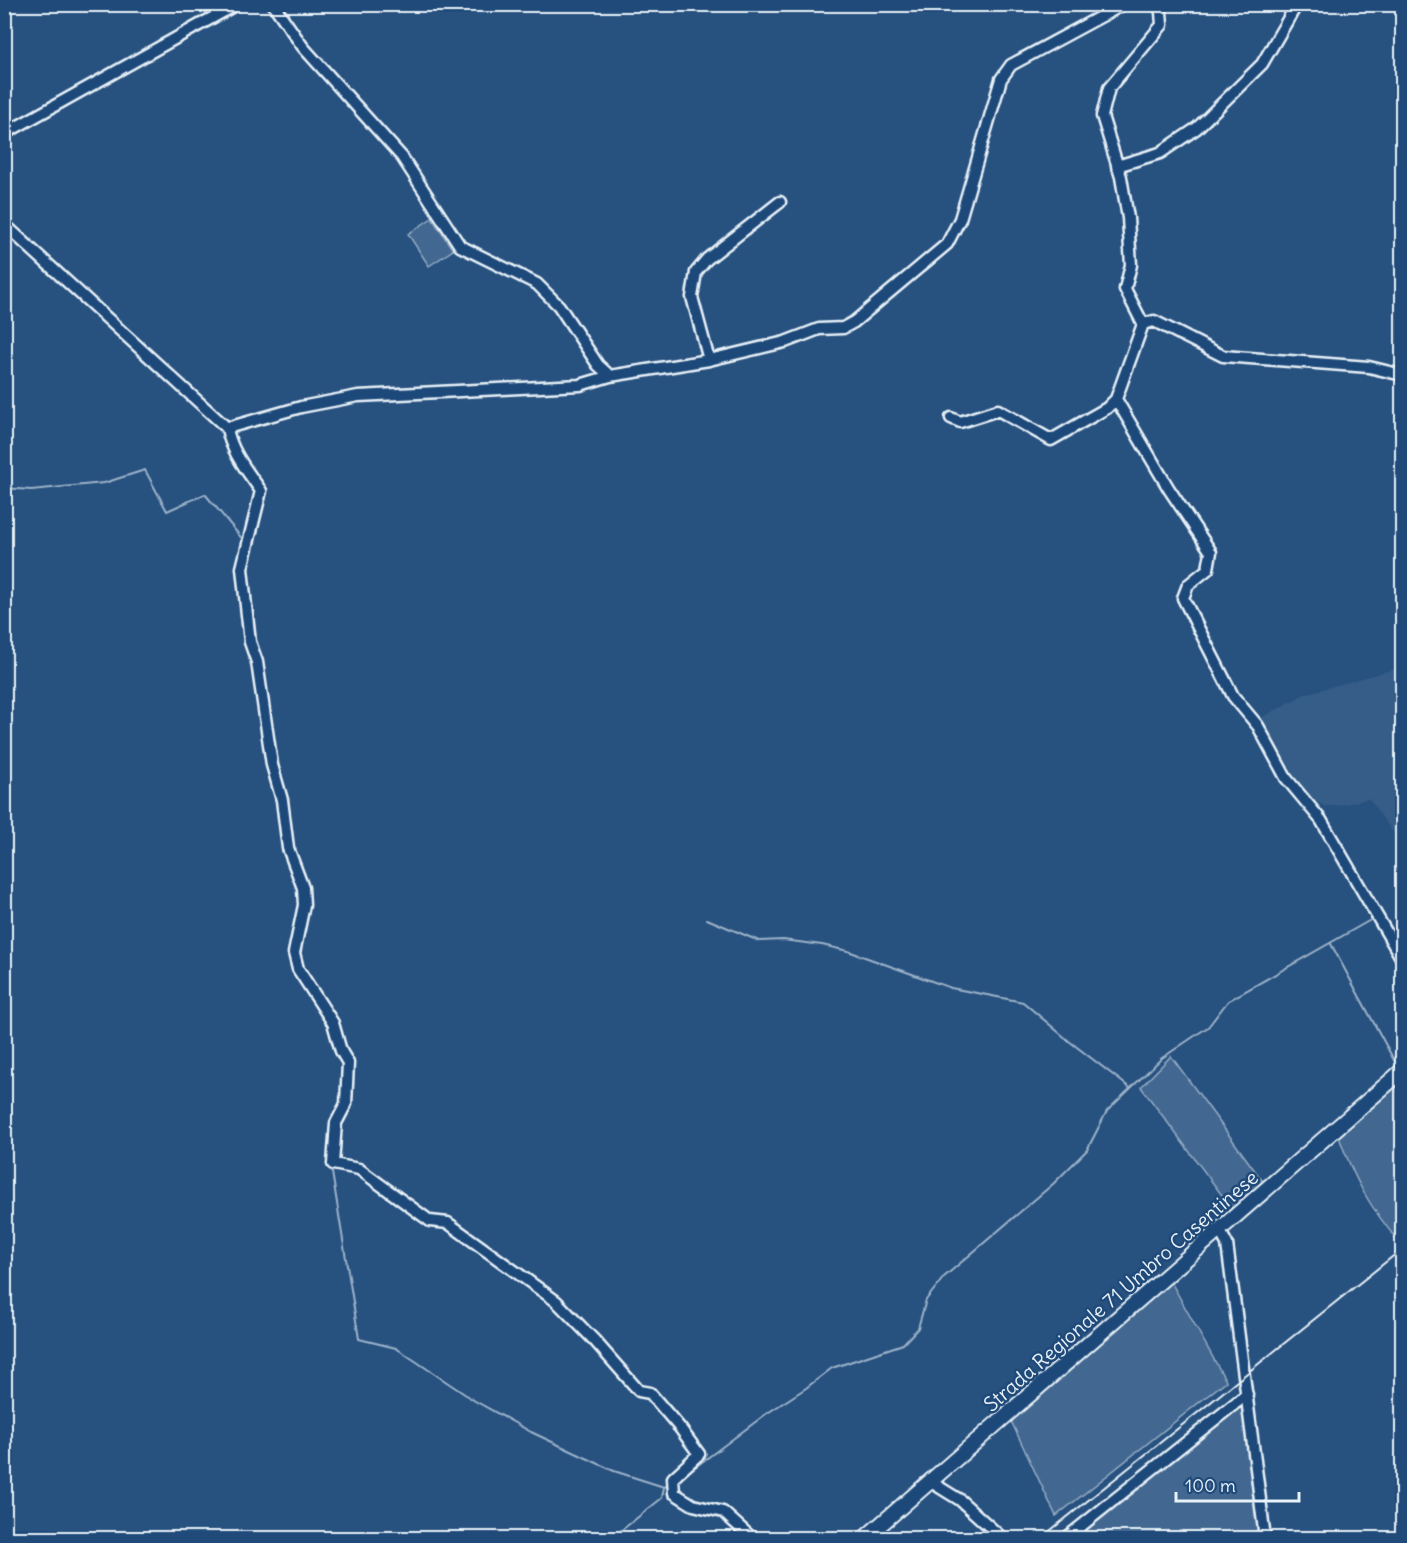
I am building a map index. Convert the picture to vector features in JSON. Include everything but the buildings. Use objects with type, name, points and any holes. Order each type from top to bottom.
[{"type":"main road","name":"Strada Regionale 71 Umbro Casentinese","points":[[865,1539],[1402,1071]]},
{"type":"street","points":[[4,134],[237,4]]},
{"type":"street","points":[[273,4],[303,47],[402,157],[460,246],[537,284],[559,306],[598,365],[610,376]]},
{"type":"street","points":[[227,428],[301,407],[358,396],[580,385],[610,376],[709,360],[785,342],[819,329],[843,328],[864,315],[947,244],[960,219],[1001,79],[1011,65],[1124,4]]},
{"type":"street","points":[[951,418],[960,422],[998,411],[1051,440],[1107,408],[1116,399],[1143,324],[1125,289],[1131,265],[1128,218],[1121,177],[1102,116],[1109,88],[1162,25],[1158,4]]},
{"type":"street","points":[[1117,165],[1160,153],[1197,128],[1262,64],[1297,4]]},
{"type":"street","points":[[709,360],[692,297],[696,272],[706,259],[780,202]]},
{"type":"street","points":[[4,224],[227,428],[237,457],[261,491],[242,568],[249,642],[257,662],[272,765],[282,800],[288,848],[303,888],[304,905],[294,953],[298,969],[333,1023],[341,1051],[348,1063],[346,1104],[336,1123],[333,1164],[359,1169],[430,1221],[448,1223],[556,1301],[639,1391],[650,1393],[681,1428],[699,1454],[673,1478],[674,1493],[693,1505],[723,1512],[752,1539]]},
{"type":"street","points":[[1143,324],[1154,321],[1223,356],[1369,368],[1402,375]]},
{"type":"street","points":[[1116,399],[1169,489],[1211,552],[1208,569],[1188,585],[1183,598],[1217,667],[1233,696],[1258,726],[1286,778],[1321,820],[1402,959]]},
{"type":"street","points":[[1221,1231],[1227,1244],[1265,1539]]},
{"type":"street","points":[[1066,1539],[1247,1394]]},
{"type":"street","points":[[931,1482],[960,1500],[1002,1539]]},
{"type":"shaded area","points":[[432,218],[453,250],[429,266],[408,234]]},
{"type":"shaded area","points":[[1402,667],[1402,845],[1369,799],[1336,806],[1324,806],[1311,799],[1288,769],[1268,730],[1259,719],[1305,694]]},
{"type":"shaded area","points":[[1171,1056],[1264,1183],[1233,1210],[1141,1087]]},
{"type":"shaded area","points":[[1396,1086],[1402,1097],[1402,1239],[1399,1242],[1379,1217],[1364,1192],[1339,1137]]},
{"type":"shaded area","points":[[1171,1282],[1226,1381],[1056,1516],[1011,1421]]},
{"type":"shaded area","points":[[1244,1404],[1260,1538],[1077,1538],[1077,1537]]},
{"type":"waterway","points":[[4,488],[31,490],[104,483],[145,470],[167,511],[205,494],[244,541]]},
{"type":"waterway","points":[[280,829],[283,850]]},
{"type":"waterway","points":[[682,1477],[832,1368],[903,1344],[918,1328],[926,1300],[944,1277],[1053,1184],[1087,1150],[1107,1111],[1162,1058],[1208,1027],[1228,1001],[1374,918]]},
{"type":"waterway","points":[[707,919],[759,941],[783,940],[848,951],[951,988],[1023,1002],[1130,1088]]},
{"type":"waterway","points":[[1331,944],[1395,1062]]},
{"type":"waterway","points":[[331,1166],[359,1339],[396,1348],[475,1401],[531,1432],[614,1471],[664,1487],[669,1485]]},
{"type":"waterway","points":[[618,1533],[662,1498],[664,1487]]},
{"type":"railway","points":[[1041,1538],[1402,1249]]}]
